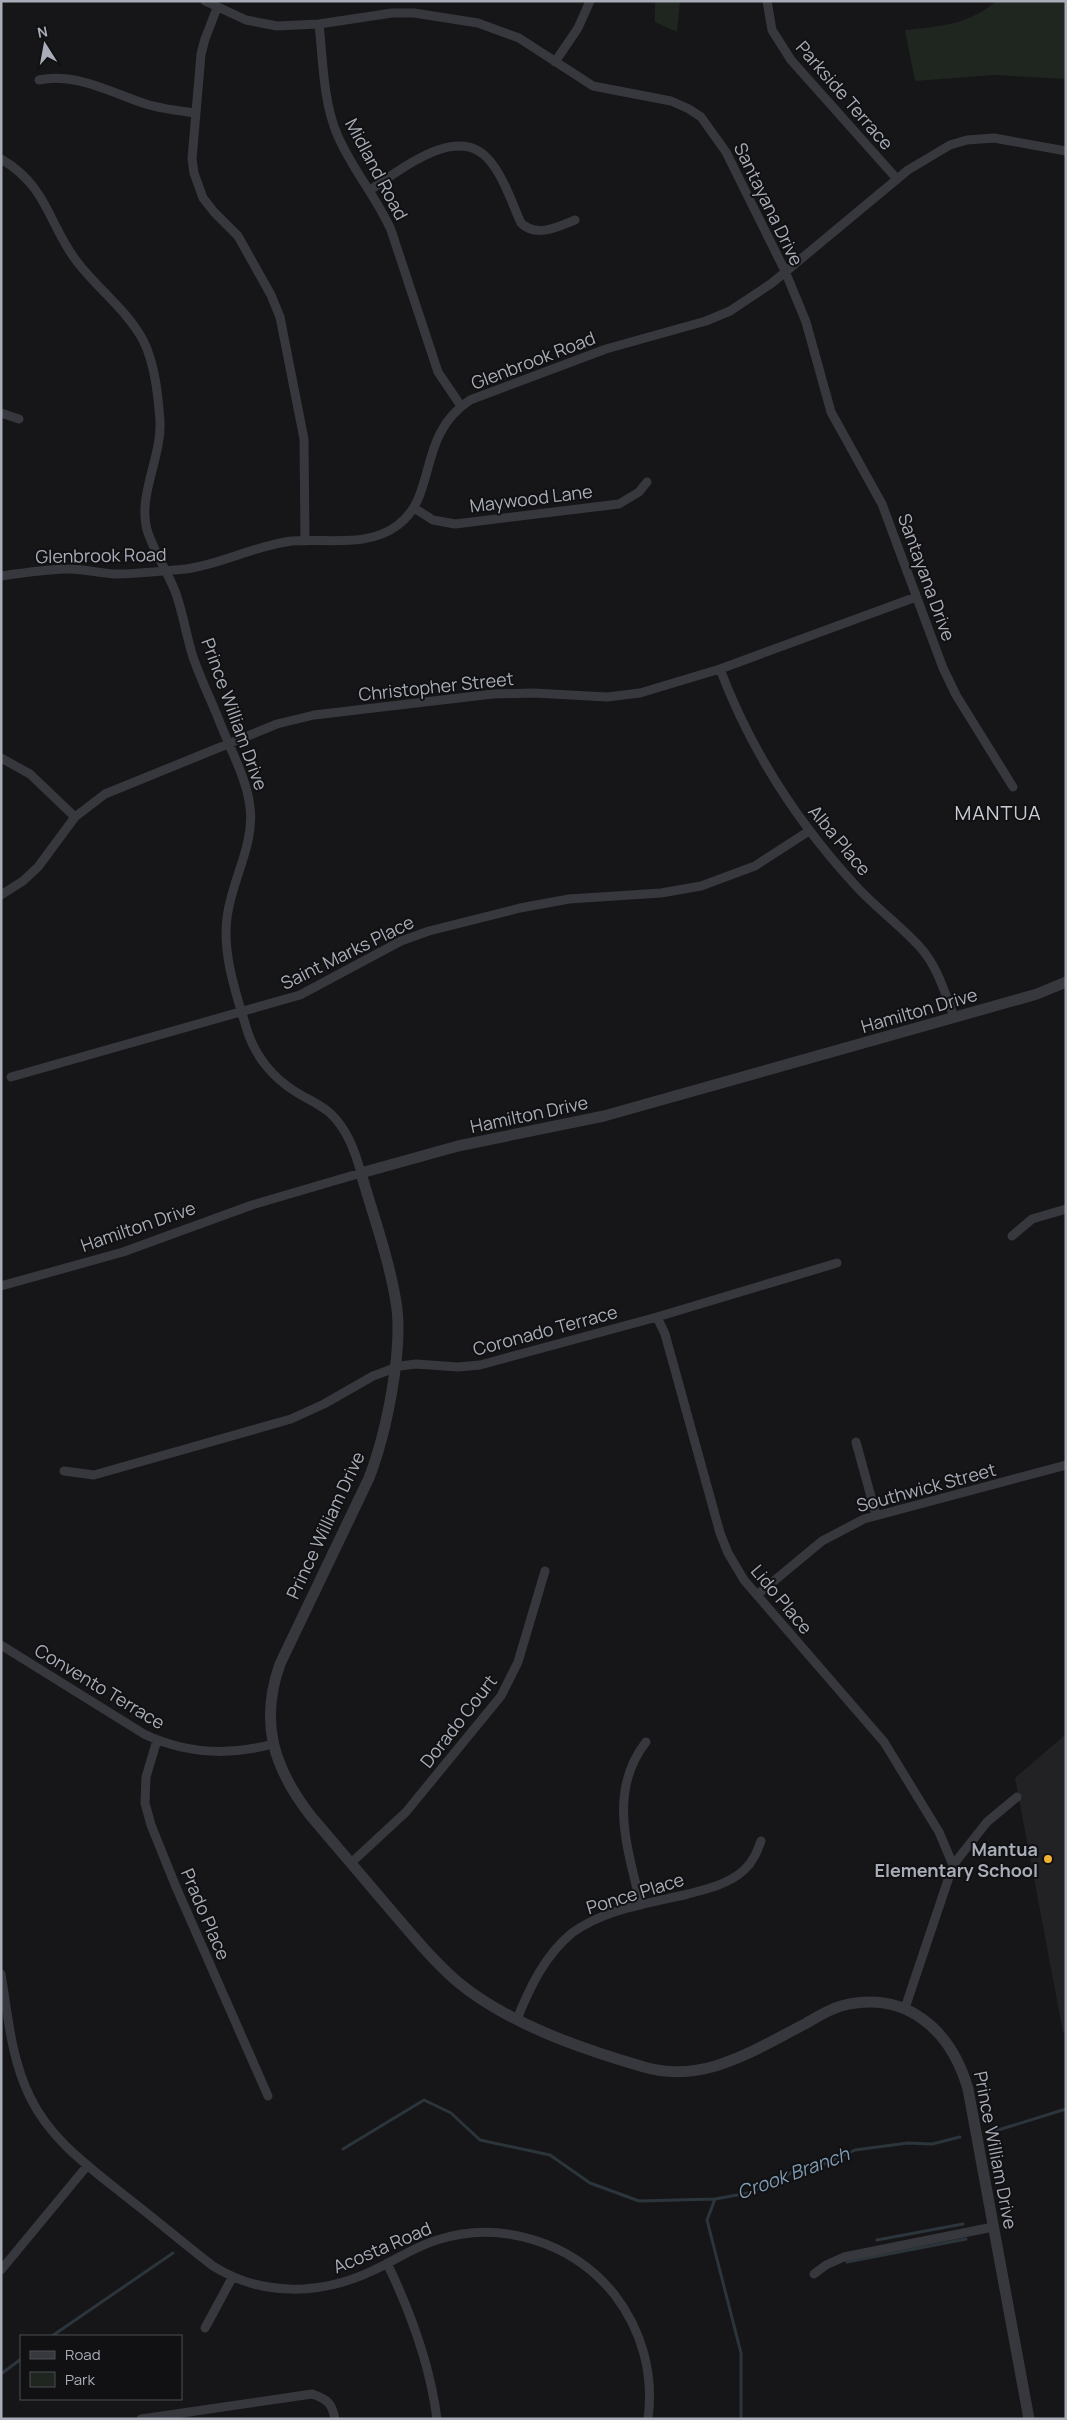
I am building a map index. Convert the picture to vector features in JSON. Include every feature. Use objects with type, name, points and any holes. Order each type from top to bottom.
[{"type":"street","name":"Santayana Drive","points":[[205,1],[246,20],[265,24],[319,24],[392,13],[447,17],[502,30],[519,38],[593,86],[671,102],[689,109],[701,118],[726,152],[785,271],[806,322],[830,412],[882,504],[916,597],[956,695],[1013,787]]},
{"type":"street","points":[[555,62],[578,28],[590,1]]},
{"type":"street","name":"Parkside Terrace","points":[[767,1],[772,30],[790,60],[896,179]]},
{"type":"street","points":[[217,8],[203,46],[192,159],[198,186],[214,212],[238,236],[271,294],[280,317],[304,439],[305,541]]},
{"type":"street","name":"Midland Road","points":[[319,24],[333,124],[341,142],[370,190],[391,230],[438,372],[461,406]]},
{"type":"street","points":[[39,80],[53,77],[71,78],[148,105],[196,113]]},
{"type":"street","name":"Glenbrook Road","points":[[1,576],[67,569],[118,574],[166,570],[210,565],[277,544],[305,541],[356,540],[384,533],[400,524],[414,508],[437,437],[461,406],[487,394],[606,349],[717,317],[772,283],[896,179],[936,152],[967,140],[1008,139],[1066,151]]},
{"type":"street","points":[[370,190],[438,149],[460,146],[472,148],[488,159],[521,223],[526,228],[539,231],[559,227],[575,220]]},
{"type":"street","name":"Prince William Drive","points":[[1,159],[23,174],[32,184],[46,204],[76,262],[133,325],[147,350],[152,366],[160,421],[159,440],[146,505],[145,520],[148,532],[166,570],[181,609],[193,656],[246,790],[251,818],[246,846],[231,896],[226,927],[229,960],[251,1040],[263,1063],[283,1083],[325,1109],[336,1120],[348,1137],[361,1173],[396,1303],[398,1333],[394,1368],[387,1414],[377,1457],[277,1674],[271,1716],[273,1744],[278,1763],[293,1793],[446,1972],[475,1994],[517,2019],[562,2038],[644,2067],[684,2072],[727,2064],[841,2006],[869,2003],[905,2008],[940,2033],[953,2050],[963,2069],[968,2089],[1029,2419]]},
{"type":"street","points":[[1,413],[19,419]]},
{"type":"street","name":"Maywood Lane","points":[[414,508],[433,520],[455,524],[618,504],[639,492],[646,482]]},
{"type":"street","name":"Christopher Street","points":[[1,895],[23,881],[38,867],[75,817],[114,789],[298,718],[493,694],[619,696],[659,688],[720,669],[916,597]]},
{"type":"street","name":"Alba Place","points":[[720,669],[735,709],[752,743],[809,831],[857,887],[924,952],[937,974],[954,1017]]},
{"type":"street","points":[[1,758],[30,774],[75,817]]},
{"type":"street","name":"Saint Marks Place","points":[[11,1077],[300,995],[401,942],[429,931],[520,908],[569,899],[661,893],[700,886],[754,866],[809,831]]},
{"type":"street","name":"Hamilton Drive","points":[[1,1286],[123,1252],[252,1205],[361,1173],[458,1146],[604,1116],[1037,994],[1066,982]]},
{"type":"street","points":[[1012,1236],[1032,1219],[1066,1209]]},
{"type":"street","name":"Coronado Terrace","points":[[64,1471],[94,1475],[291,1419],[324,1404],[373,1376],[394,1368],[416,1364],[458,1367],[480,1365],[657,1317],[837,1263]]},
{"type":"street","name":"Lido Place","points":[[657,1317],[664,1334],[720,1533],[739,1572],[884,1742],[939,1832],[953,1865]]},
{"type":"street","points":[[856,1442],[876,1515]]},
{"type":"street","name":"Southwick Street","points":[[757,1595],[822,1541],[876,1515],[1066,1465]]},
{"type":"street","name":"Dorado Court","points":[[351,1863],[406,1812],[501,1696],[518,1662],[546,1571]]},
{"type":"street","name":"Convento Terrace","points":[[2,1649],[157,1740],[193,1750],[216,1752],[244,1751],[273,1744]]},
{"type":"street","name":"Prado Place","points":[[157,1740],[146,1777],[146,1803],[151,1825],[176,1888],[268,2096]]},
{"type":"street","points":[[642,1905],[627,1846],[624,1805],[630,1766],[646,1742]]},
{"type":"street","points":[[905,2008],[953,1865],[987,1822],[1017,1796]]},
{"type":"street","name":"Ponce Place","points":[[517,2019],[543,1966],[561,1943],[588,1923],[642,1905],[702,1890],[735,1876],[751,1862],[761,1841]]},
{"type":"street","name":"Acosta Road","points":[[1,1974],[15,2055],[29,2096],[43,2120],[59,2140],[87,2166],[192,2250],[232,2278],[273,2288],[306,2290],[341,2283],[425,2244],[454,2236],[488,2232],[522,2236],[568,2254],[598,2276],[609,2288],[635,2326],[648,2374],[648,2419]]},
{"type":"street","points":[[1,2270],[87,2166]]},
{"type":"street","points":[[814,2274],[826,2264],[844,2257],[993,2227]]},
{"type":"street","points":[[387,2263],[421,2345],[437,2419]]},
{"type":"street","points":[[205,2328],[232,2278]]},
{"type":"street","points":[[142,2419],[312,2394],[325,2398],[329,2402],[333,2407],[335,2419]]},
{"type":"shaded area","name":"Mantua Elementary School","points":[[1066,1734],[1066,2031],[1063,2032],[1015,1778]]},
{"type":"green space","points":[[655,1],[680,1],[677,32],[655,22]]},
{"type":"green space","points":[[996,1],[1066,1],[1066,79],[994,75],[915,81],[905,30],[954,23],[976,15]]},
{"type":"waterway","points":[[343,2149],[424,2100],[451,2113],[480,2140],[550,2155],[590,2183],[639,2201],[715,2199],[748,2193],[777,2182],[798,2168],[824,2164],[855,2150],[908,2143],[932,2144],[960,2137]]},
{"type":"waterway","name":"Crook Branch","points":[[995,2131],[1066,2109]]},
{"type":"waterway","points":[[715,2199],[707,2220],[741,2353],[741,2419]]},
{"type":"waterway","points":[[877,2240],[963,2224]]},
{"type":"waterway","points":[[847,2262],[966,2239]]},
{"type":"waterway","points":[[53,2335],[173,2253]]},
{"type":"waterway","points":[[1,2374],[20,2360]]},
{"type":"place","name":"Mantua Elementary School","points":[[1048,1859]]},
{"type":"district","name":"MANTUA","points":[[998,812]]}]
